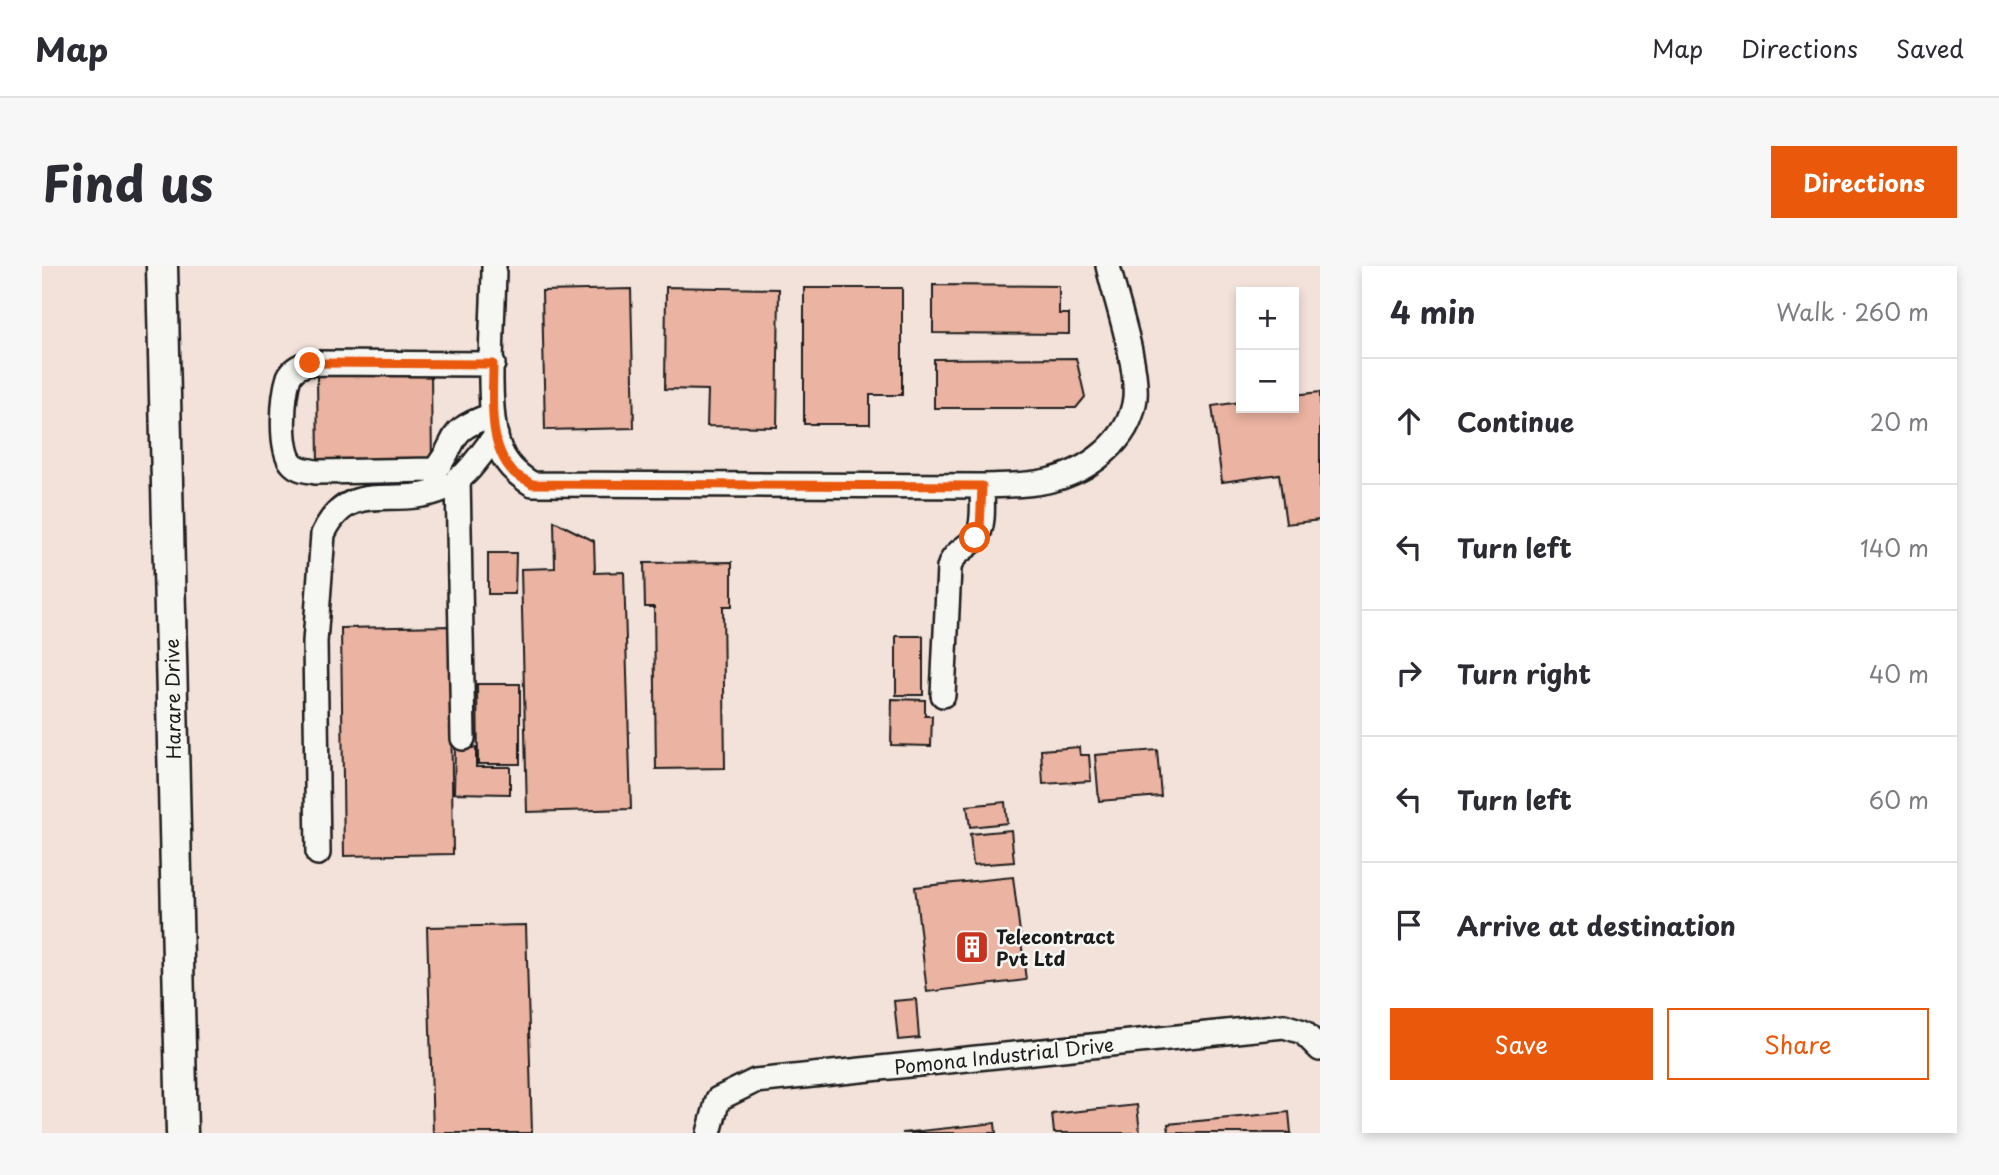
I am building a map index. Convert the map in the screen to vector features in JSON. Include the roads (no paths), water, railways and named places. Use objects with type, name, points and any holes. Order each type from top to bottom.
[{"type":"main road","name":"Harare Drive","points":[[162,266],[182,1133]]},
{"type":"street","points":[[494,266],[494,425],[498,445],[513,472],[532,484],[982,486],[1046,481],[1070,473],[1096,460],[1116,441],[1130,417],[1135,397],[1133,374],[1108,266]]},
{"type":"street","points":[[493,364],[310,363],[298,366],[290,376],[288,387],[284,450],[291,462],[308,471],[422,472],[435,470],[454,436],[465,425],[494,425]]},
{"type":"street","points":[[318,853],[315,642],[323,534],[331,518],[342,506],[356,500],[419,497],[445,489],[469,470],[494,425]]},
{"type":"street","points":[[458,478],[463,738]]},
{"type":"street","points":[[943,695],[949,568],[957,553],[975,538],[980,529],[982,486]]},
{"type":"street","name":"Pomona Industrial Drive","points":[[709,1133],[718,1099],[755,1082],[1284,1026],[1303,1032],[1320,1049]]},
{"type":"place","name":"Telecontract Pvt Ltd","points":[[972,947]]}]
